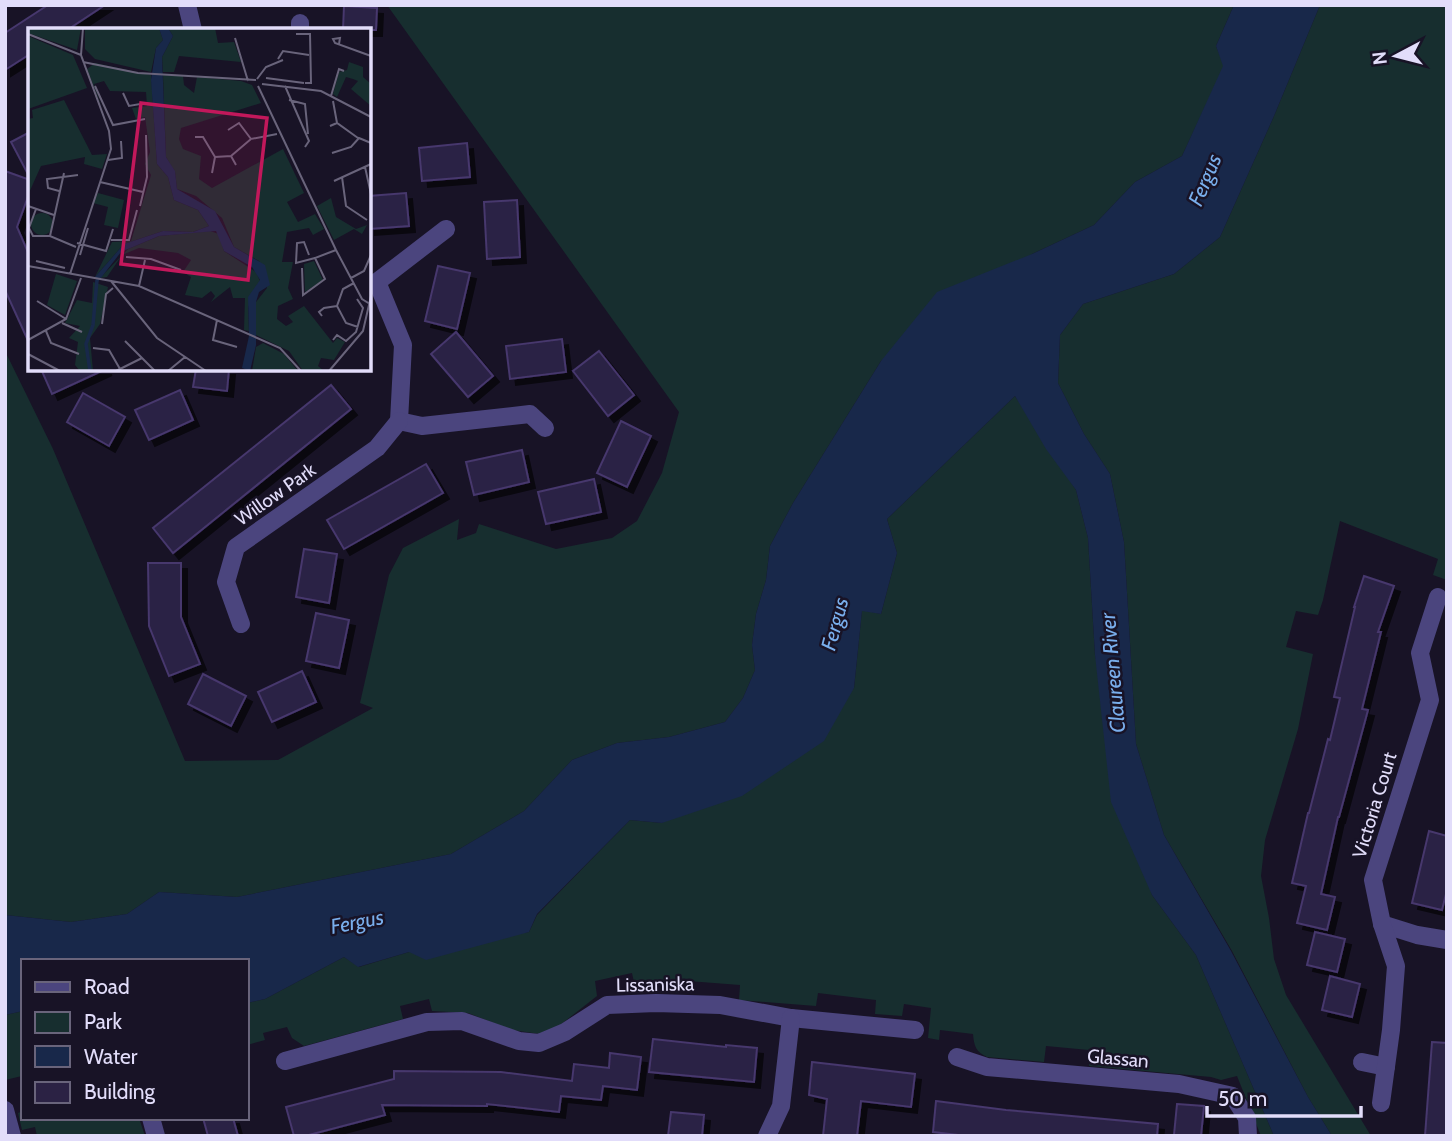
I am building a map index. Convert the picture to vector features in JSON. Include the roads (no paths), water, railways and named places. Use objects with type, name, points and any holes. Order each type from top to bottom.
[{"type":"street","points":[[187,5],[193,28]]},
{"type":"street","points":[[446,229],[373,279],[403,345],[399,421],[422,426],[530,414],[545,428]]},
{"type":"street","name":"Willow Park","points":[[241,624],[226,582],[236,547],[377,448],[399,421]]},
{"type":"street","name":"Victoria Court","points":[[1381,1103],[1396,965],[1382,924],[1373,880],[1438,699],[1420,653],[1438,597]]},
{"type":"street","points":[[1382,924],[1417,935],[1447,940]]},
{"type":"street","name":"Lissaniska","points":[[285,1060],[427,1022],[462,1021],[519,1041],[539,1043],[565,1032],[607,1005],[720,1005],[791,1018],[915,1030]]},
{"type":"street","points":[[767,1136],[781,1107],[791,1018]]},
{"type":"street","name":"Glassan","points":[[957,1057],[987,1067],[1180,1084],[1233,1096],[1247,1118],[1248,1136]]},
{"type":"street","points":[[1362,1062],[1386,1067]]},
{"type":"street","points":[[5,1110],[12,1136]]},
{"type":"water","points":[[1234,5],[1320,5],[1220,237],[1174,274],[1083,304],[1060,335],[1058,383],[1084,434],[1110,474],[1124,542],[1136,744],[1164,835],[1332,1136],[1274,1136],[1196,955],[1152,895],[1111,802],[1095,655],[1088,538],[1076,490],[1046,449],[1015,396],[887,519],[897,553],[881,614],[862,611],[854,688],[824,741],[742,796],[662,823],[630,820],[537,914],[529,932],[426,960],[409,952],[358,967],[344,957],[265,999],[248,1003],[248,959],[21,959],[21,1011],[5,1015],[5,915],[71,922],[127,914],[159,892],[237,897],[451,854],[524,811],[572,760],[617,743],[669,737],[725,722],[743,698],[755,670],[752,645],[756,614],[766,580],[770,546],[793,503],[881,361],[937,292],[1032,254],[1094,225],[1135,182],[1182,156],[1223,66],[1216,46]]},
{"type":"water label","name":"Fergus","points":[[1205,180]]},
{"type":"water label","name":"Fergus","points":[[835,624]]},
{"type":"water label","name":"Claureen River","points":[[1113,673]]},
{"type":"water label","name":"Fergus","points":[[357,922]]}]
